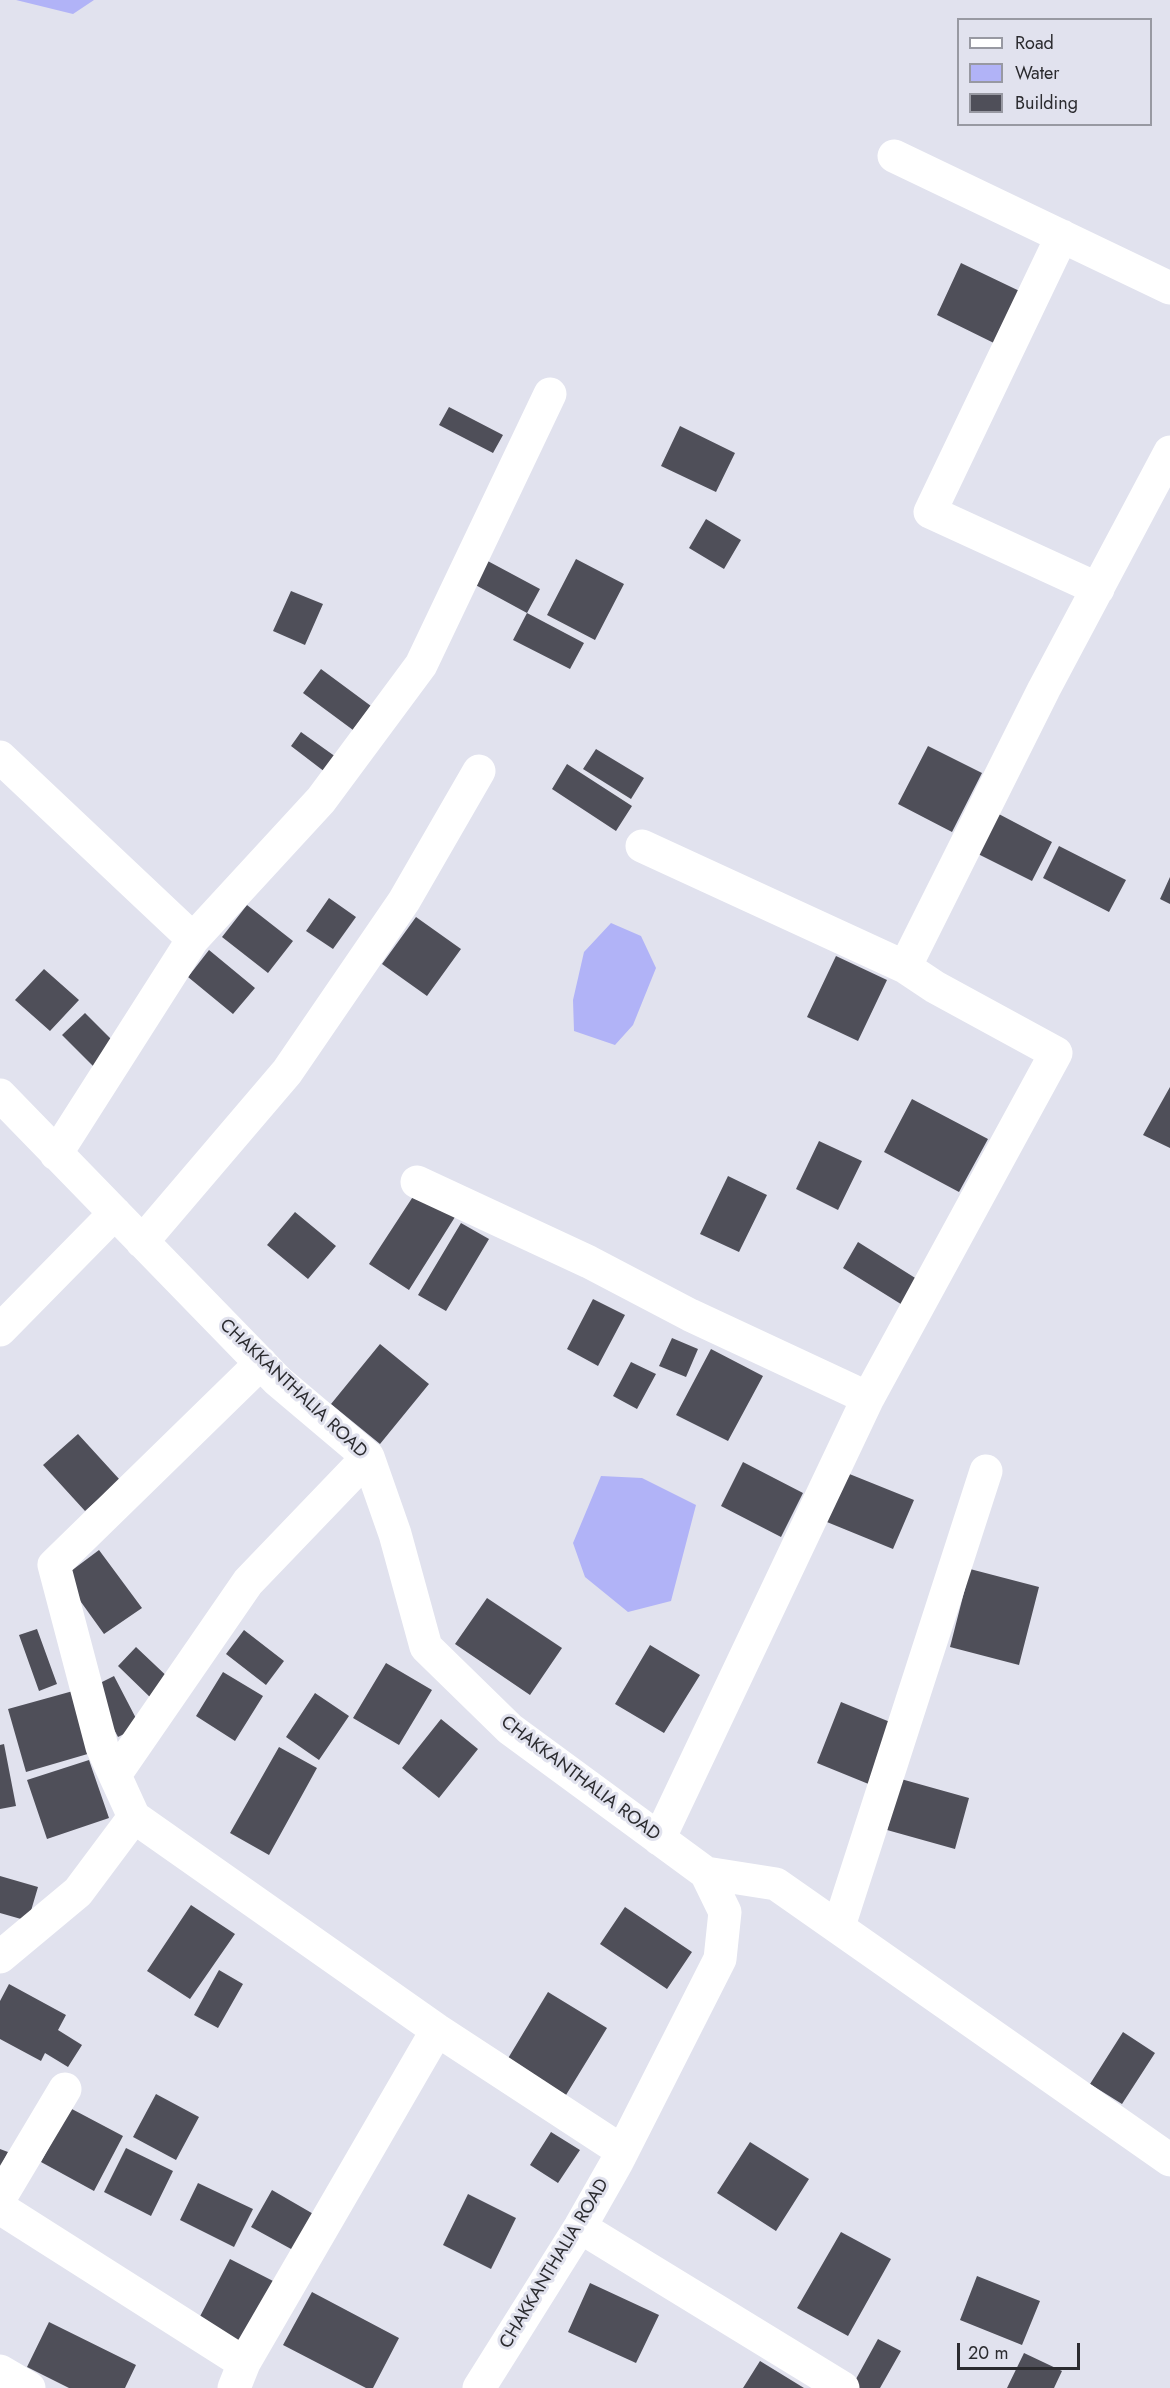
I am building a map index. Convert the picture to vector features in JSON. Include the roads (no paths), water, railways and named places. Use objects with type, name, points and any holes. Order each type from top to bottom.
[{"type":"street","points":[[894,156],[1170,288]]},
{"type":"street","points":[[1062,236],[930,512],[1098,589]]},
{"type":"street","points":[[56,1154],[193,939],[321,800],[421,664],[550,394]]},
{"type":"street","points":[[905,967],[1044,689],[1170,452]]},
{"type":"street","points":[[0,757],[193,939]]},
{"type":"street","points":[[142,1242],[286,1072],[404,901],[479,771]]},
{"type":"street","points":[[642,846],[905,967],[934,987],[1056,1053],[868,1398],[659,1839]]},
{"type":"street","name":"CHAKKANTHALIA ROAD","points":[[4,1108],[56,1154],[278,1381],[368,1457],[395,1534],[426,1647],[510,1729],[706,1873],[725,1912],[720,1959],[622,2151],[580,2227],[479,2388]]},
{"type":"street","points":[[417,1182],[589,1262],[690,1315],[868,1398]]},
{"type":"street","points":[[0,1330],[114,1213]]},
{"type":"street","points":[[261,1363],[54,1564],[102,1747],[134,1817],[437,2030],[622,2151]]},
{"type":"street","points":[[115,1775],[248,1582],[368,1457]]},
{"type":"street","points":[[839,1926],[986,1471]]},
{"type":"street","points":[[0,1957],[78,1892],[134,1817]]},
{"type":"street","points":[[706,1873],[776,1884],[1170,2160]]},
{"type":"street","points":[[0,2208],[239,2376],[437,2030]]},
{"type":"street","points":[[0,2198],[65,2089]]},
{"type":"street","points":[[580,2227],[843,2388]]},
{"type":"street","points":[[0,2371],[29,2388]]},
{"type":"water","points":[[16,0],[94,0],[73,14]]},
{"type":"water","points":[[611,923],[641,936],[656,968],[633,1025],[615,1045],[574,1031],[573,1000],[584,952]]},
{"type":"water","points":[[601,1476],[642,1478],[696,1505],[671,1601],[628,1612],[585,1577],[573,1543]]}]
